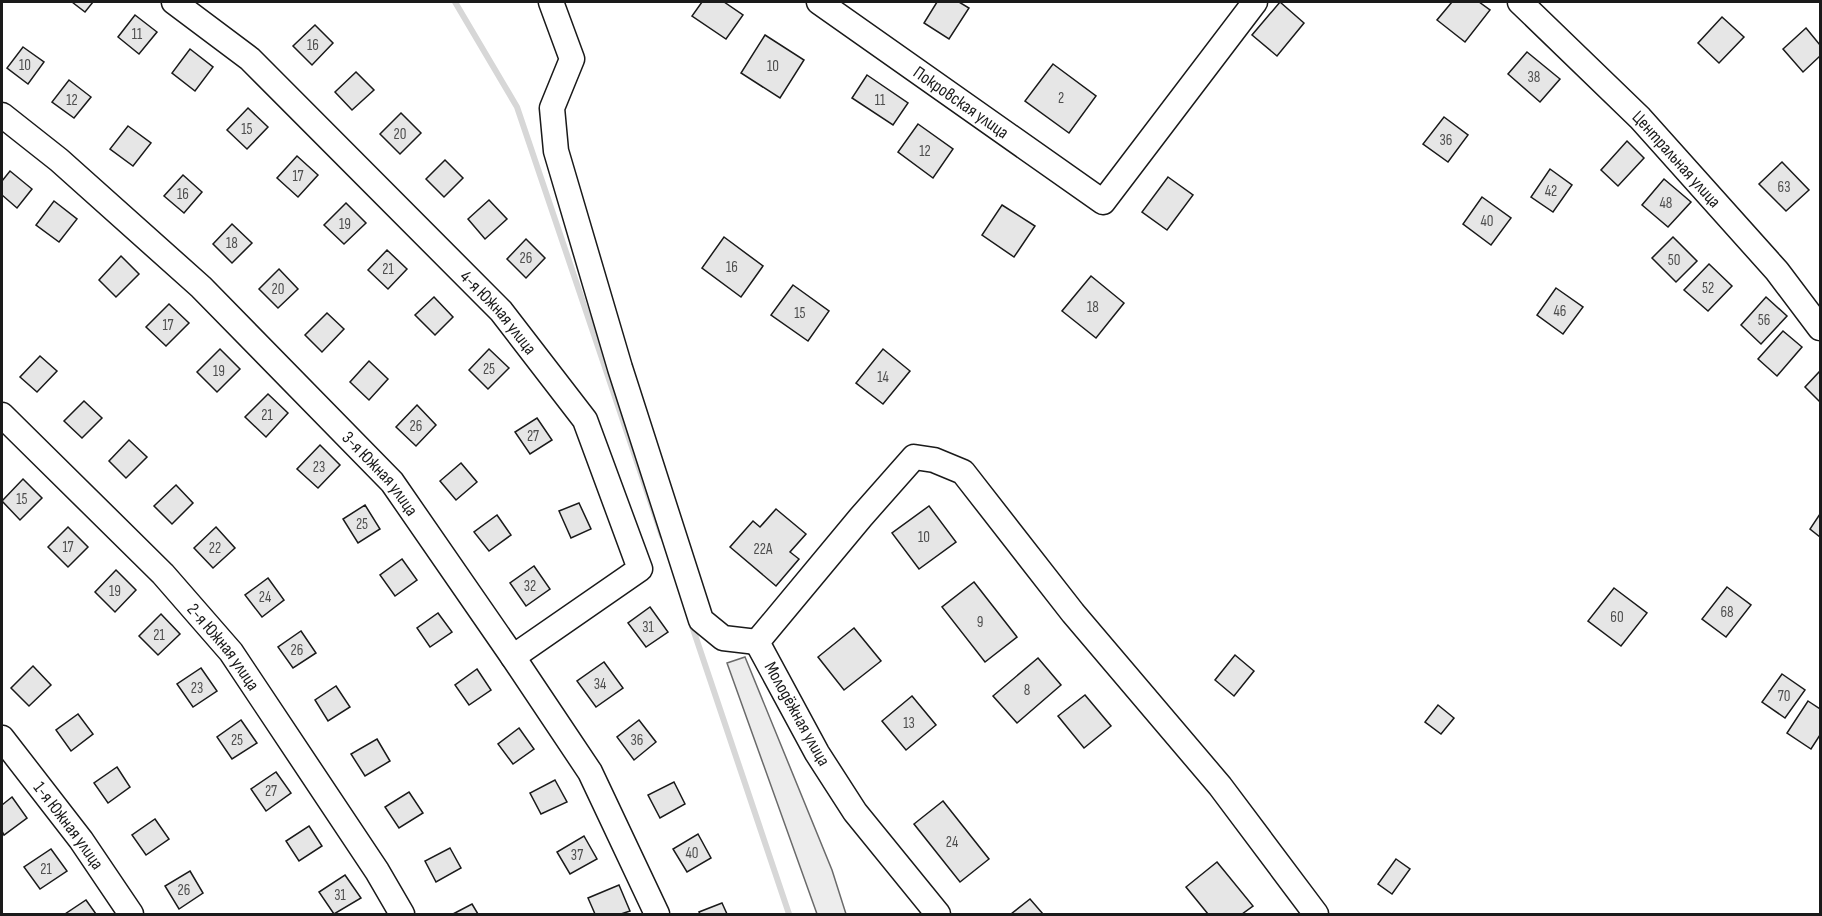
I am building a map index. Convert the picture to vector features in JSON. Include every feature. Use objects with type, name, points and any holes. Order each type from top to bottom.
[{"type":"street","name":"4-я Южная улица","points":[[174,2],[250,59],[484,294],[508,320],[585,420],[639,569],[513,657]]},
{"type":"street","points":[[552,2],[572,59],[552,108],[556,151],[620,368],[701,620],[723,638],[757,642]]},
{"type":"street","name":"Покровская улица","points":[[819,2],[1103,202],[1255,2]]},
{"type":"street","name":"Центральная улица","points":[[1520,2],[1640,118],[1777,271],[1821,328]]},
{"type":"street","name":"3-я Южная улица","points":[[2,115],[59,160],[201,287],[392,482],[590,772],[657,915]]},
{"type":"street","name":"2-я Южная улица","points":[[2,415],[163,574],[231,652],[377,871],[402,915]]},
{"type":"street","name":"Молодёжная улица","points":[[938,915],[855,812],[817,753],[757,642],[914,457],[934,460],[963,472],[1073,613],[1220,786],[1316,915]]},
{"type":"street","name":"1-я Южная улица","points":[[2,738],[81,840],[131,915]]},
{"type":"shaded area","points":[[745,657],[832,870],[846,914],[817,914],[727,663]]},
{"type":"building","points":[[72,2],[93,2],[85,12]]},
{"type":"building","points":[[702,2],[724,2],[743,15],[726,39],[692,16]]},
{"type":"building","points":[[937,2],[959,2],[969,8],[949,39],[924,23]]},
{"type":"building","points":[[1280,2],[1304,23],[1277,56],[1252,35]]},
{"type":"building","points":[[1452,2],[1479,2],[1490,10],[1465,42],[1437,20]]},
{"type":"building","points":[[135,15],[157,32],[139,54],[118,37]]},
{"type":"building","points":[[1722,17],[1744,37],[1719,63],[1698,43]]},
{"type":"building","points":[[315,25],[333,43],[312,65],[293,46]]},
{"type":"building","points":[[1806,28],[1820,45],[1820,56],[1803,72],[1783,49]]},
{"type":"building","points":[[765,35],[804,60],[780,98],[741,73]]},
{"type":"building","points":[[23,47],[44,62],[28,84],[7,68]]},
{"type":"building","points":[[190,49],[213,67],[195,91],[172,73]]},
{"type":"building","points":[[1527,52],[1560,79],[1540,102],[1508,74]]},
{"type":"building","points":[[1053,64],[1096,96],[1069,133],[1025,101]]},
{"type":"building","points":[[356,72],[374,90],[352,110],[335,92]]},
{"type":"building","points":[[867,75],[908,103],[893,125],[852,98]]},
{"type":"building","points":[[69,80],[91,97],[74,118],[52,102]]},
{"type":"building","points":[[248,108],[268,127],[247,149],[227,130]]},
{"type":"building","points":[[401,113],[421,133],[400,154],[380,134]]},
{"type":"building","points":[[1444,117],[1468,135],[1448,162],[1423,144]]},
{"type":"building","points":[[918,124],[953,149],[933,178],[898,152]]},
{"type":"building","points":[[128,126],[151,143],[133,166],[110,149]]},
{"type":"building","points":[[1627,141],[1644,158],[1618,186],[1601,170]]},
{"type":"building","points":[[297,156],[318,175],[298,197],[277,178]]},
{"type":"building","points":[[445,160],[463,178],[444,197],[426,179]]},
{"type":"building","points":[[1782,162],[1809,190],[1786,211],[1759,184]]},
{"type":"building","points":[[1550,169],[1572,185],[1553,212],[1531,197]]},
{"type":"building","points":[[10,171],[32,189],[17,208],[2,195],[2,181]]},
{"type":"building","points":[[183,175],[202,192],[184,213],[164,196]]},
{"type":"building","points":[[1168,177],[1193,195],[1167,230],[1142,212]]},
{"type":"building","points":[[1664,179],[1691,202],[1668,227],[1642,205]]},
{"type":"building","points":[[1482,197],[1511,218],[1491,245],[1463,224]]},
{"type":"building","points":[[489,200],[507,219],[485,239],[468,219]]},
{"type":"building","points":[[54,201],[77,219],[59,242],[36,225]]},
{"type":"building","points":[[346,203],[366,223],[344,244],[324,225]]},
{"type":"building","points":[[1002,205],[1035,226],[1014,257],[982,235]]},
{"type":"building","points":[[232,224],[252,243],[232,263],[213,244]]},
{"type":"building","points":[[724,237],[763,266],[741,297],[702,268]]},
{"type":"building","points":[[1673,237],[1697,261],[1676,282],[1652,258]]},
{"type":"building","points":[[526,239],[545,258],[526,278],[507,259]]},
{"type":"building","points":[[387,250],[407,269],[388,289],[368,270]]},
{"type":"building","points":[[121,256],[139,274],[116,297],[99,280]]},
{"type":"building","points":[[1709,264],[1732,286],[1708,311],[1684,290]]},
{"type":"building","points":[[279,269],[298,289],[278,308],[259,289]]},
{"type":"building","points":[[1091,276],[1124,303],[1096,338],[1062,311]]},
{"type":"building","points":[[793,285],[829,311],[808,341],[771,315]]},
{"type":"building","points":[[1556,288],[1583,307],[1563,334],[1537,315]]},
{"type":"building","points":[[434,297],[453,317],[435,335],[415,315]]},
{"type":"building","points":[[1766,297],[1787,316],[1761,344],[1741,325]]},
{"type":"building","points":[[169,304],[189,323],[166,346],[146,327]]},
{"type":"building","points":[[327,313],[344,329],[322,352],[305,335]]},
{"type":"building","points":[[1783,331],[1802,347],[1777,376],[1758,359]]},
{"type":"building","points":[[220,349],[240,369],[217,392],[197,372]]},
{"type":"building","points":[[489,349],[509,368],[488,389],[469,370]]},
{"type":"building","points":[[883,349],[910,371],[883,404],[856,383]]},
{"type":"building","points":[[40,356],[57,371],[37,392],[20,377]]},
{"type":"building","points":[[369,361],[388,379],[369,400],[350,382]]},
{"type":"building","points":[[1820,371],[1820,402],[1805,387]]},
{"type":"building","points":[[268,394],[288,413],[266,437],[245,417]]},
{"type":"building","points":[[84,401],[102,418],[82,438],[64,421]]},
{"type":"building","points":[[417,405],[436,425],[416,446],[396,427]]},
{"type":"building","points":[[537,418],[552,440],[530,454],[515,432]]},
{"type":"building","points":[[129,440],[147,457],[126,478],[109,461]]},
{"type":"building","points":[[320,445],[340,465],[318,488],[297,469]]},
{"type":"building","points":[[461,463],[477,482],[456,500],[440,481]]},
{"type":"building","points":[[23,479],[42,498],[20,520],[2,501]]},
{"type":"building","points":[[176,485],[193,503],[172,524],[154,506]]},
{"type":"building","points":[[579,503],[591,529],[571,538],[559,511]]},
{"type":"building","points":[[365,505],[380,529],[358,543],[343,519]]},
{"type":"building","points":[[929,506],[956,542],[919,569],[892,533]]},
{"type":"building","points":[[776,509],[806,534],[790,552],[799,559],[776,586],[730,547],[753,521],[760,527]]},
{"type":"building","points":[[1820,514],[1820,537],[1810,529]]},
{"type":"building","points":[[497,515],[511,535],[489,551],[474,532]]},
{"type":"building","points":[[68,527],[88,547],[68,567],[48,547]]},
{"type":"building","points":[[216,527],[235,548],[213,568],[194,548]]},
{"type":"building","points":[[402,559],[417,580],[395,596],[380,575]]},
{"type":"building","points":[[534,566],[550,589],[526,606],[510,583]]},
{"type":"building","points":[[116,570],[136,590],[115,612],[95,592]]},
{"type":"building","points":[[268,578],[284,600],[262,617],[245,595]]},
{"type":"building","points":[[974,582],[1017,637],[985,662],[942,607]]},
{"type":"building","points":[[1727,587],[1751,605],[1726,637],[1702,619]]},
{"type":"building","points":[[1614,588],[1647,613],[1621,646],[1588,621]]},
{"type":"building","points":[[650,607],[668,632],[646,647],[628,623]]},
{"type":"building","points":[[438,613],[452,632],[430,647],[417,628]]},
{"type":"building","points":[[161,614],[180,634],[158,655],[139,636]]},
{"type":"building","points":[[854,628],[881,661],[844,690],[818,657]]},
{"type":"building","points":[[301,631],[316,653],[293,668],[278,647]]},
{"type":"building","points":[[1235,655],[1254,671],[1234,696],[1215,680]]},
{"type":"building","points":[[1038,658],[1061,685],[1017,723],[993,696]]},
{"type":"building","points":[[604,662],[623,688],[596,707],[577,681]]},
{"type":"building","points":[[33,666],[51,685],[29,706],[11,688]]},
{"type":"building","points":[[201,668],[217,691],[193,707],[177,684]]},
{"type":"building","points":[[477,669],[491,690],[469,705],[455,685]]},
{"type":"building","points":[[1782,674],[1805,690],[1785,718],[1762,702]]},
{"type":"building","points":[[336,686],[350,707],[328,721],[315,700]]},
{"type":"building","points":[[1085,695],[1111,726],[1084,748],[1058,716]]},
{"type":"building","points":[[912,696],[936,725],[906,750],[882,721]]},
{"type":"building","points":[[1808,701],[1820,709],[1820,735],[1811,749],[1787,733]]},
{"type":"building","points":[[1438,705],[1454,718],[1441,734],[1425,722]]},
{"type":"building","points":[[78,714],[93,734],[71,751],[56,730]]},
{"type":"building","points":[[241,720],[257,743],[232,759],[217,737]]},
{"type":"building","points":[[639,720],[656,742],[634,760],[617,737]]},
{"type":"building","points":[[519,728],[534,749],[513,764],[498,744]]},
{"type":"building","points":[[377,739],[390,761],[365,776],[351,754]]},
{"type":"building","points":[[117,767],[130,787],[108,803],[94,783]]},
{"type":"building","points":[[276,772],[291,793],[266,811],[251,789]]},
{"type":"building","points":[[555,780],[567,802],[541,814],[530,793]]},
{"type":"building","points":[[674,782],[685,804],[660,818],[648,795]]},
{"type":"building","points":[[409,792],[423,813],[399,828],[385,807]]},
{"type":"building","points":[[12,797],[27,818],[4,835],[2,805]]},
{"type":"building","points":[[943,801],[989,859],[960,882],[914,824]]},
{"type":"building","points":[[155,819],[169,839],[146,855],[132,835]]},
{"type":"building","points":[[309,826],[322,846],[299,861],[286,841]]},
{"type":"building","points":[[698,834],[711,858],[687,872],[673,849]]},
{"type":"building","points":[[584,836],[597,859],[570,874],[557,852]]},
{"type":"building","points":[[450,848],[461,868],[436,882],[425,861]]},
{"type":"building","points":[[51,849],[67,871],[40,889],[24,867]]},
{"type":"building","points":[[1396,859],[1410,869],[1392,894],[1378,884]]},
{"type":"building","points":[[1217,862],[1253,906],[1242,914],[1208,914],[1186,887]]},
{"type":"building","points":[[190,871],[203,893],[179,909],[165,886]]},
{"type":"building","points":[[345,875],[361,898],[334,914],[319,892]]},
{"type":"building","points":[[619,885],[630,911],[621,914],[595,914],[588,898]]},
{"type":"building","points":[[1030,899],[1043,914],[1011,914]]},
{"type":"building","points":[[86,900],[96,914],[65,914]]},
{"type":"building","points":[[722,903],[727,914],[700,914],[699,912]]},
{"type":"building","points":[[472,904],[478,914],[453,914]]},
{"type":"waterway","points":[[455,2],[517,107],[662,536]]},
{"type":"waterway","points":[[691,623],[789,914]]}]
